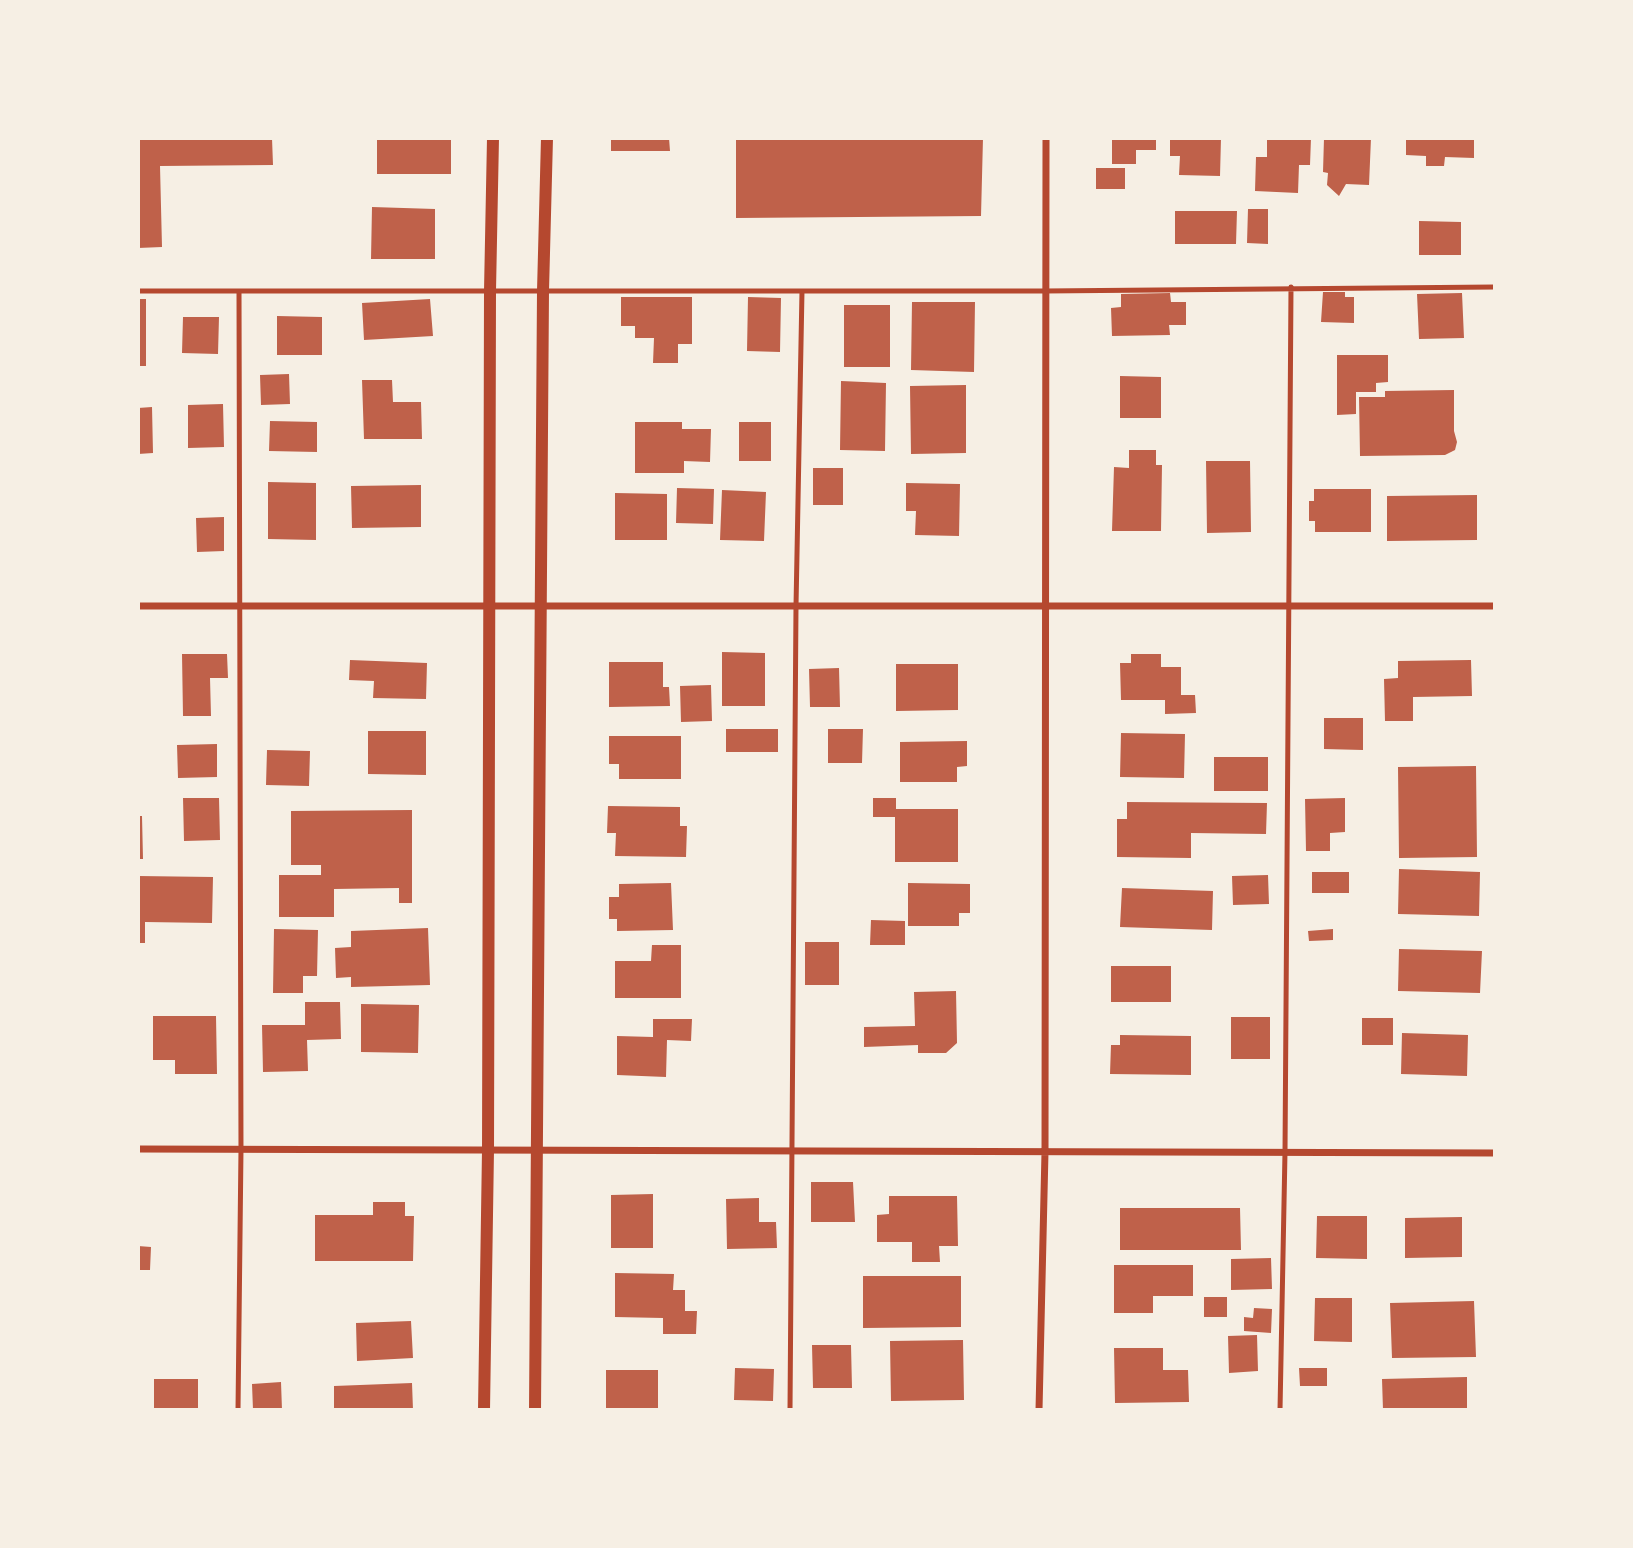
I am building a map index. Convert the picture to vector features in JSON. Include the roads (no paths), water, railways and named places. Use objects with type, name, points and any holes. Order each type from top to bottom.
[{"type":"street","points":[[484,1410],[488,1150],[490,291],[493,138]]},
{"type":"street","points":[[535,1410],[540,606],[547,138]]},
{"type":"street","points":[[1039,1410],[1045,1152],[1046,138]]},
{"type":"street","points":[[138,606],[1495,606]]},
{"type":"street","points":[[138,1149],[1495,1153]]},
{"type":"lane","points":[[1280,1410],[1285,1152],[1292,287]]},
{"type":"lane","points":[[138,291],[1045,291],[1495,287]]},
{"type":"lane","points":[[238,1410],[241,1149],[239,291]]},
{"type":"lane","points":[[790,1410],[796,606],[802,291]]}]
